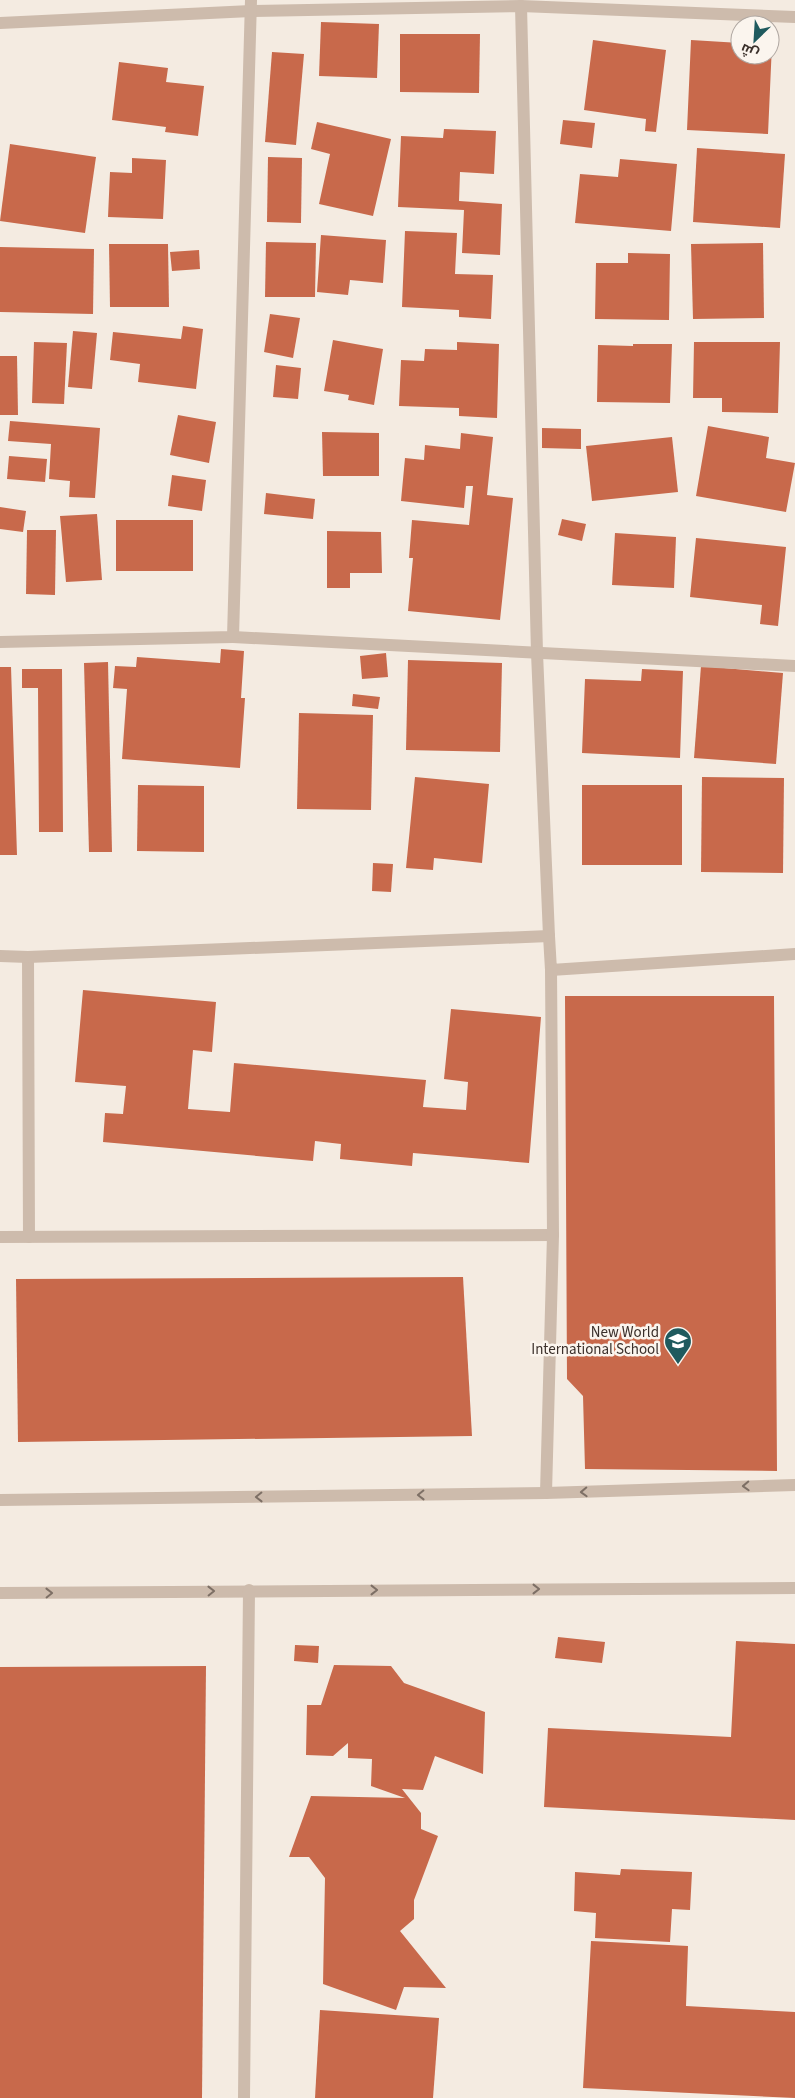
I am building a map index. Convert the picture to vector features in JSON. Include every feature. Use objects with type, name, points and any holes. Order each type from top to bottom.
[{"type":"street","points":[[233,637],[251,6]]},
{"type":"street","points":[[0,23],[251,6],[521,6],[795,17]]},
{"type":"street","points":[[521,6],[537,653],[551,970],[552,1235],[546,1493]]},
{"type":"street","points":[[0,642],[233,637],[795,666]]},
{"type":"street","points":[[0,956],[28,957],[549,936]]},
{"type":"street","points":[[551,970],[795,954]]},
{"type":"street","points":[[28,957],[29,1237]]},
{"type":"street","points":[[0,1237],[552,1235]]},
{"type":"street","points":[[0,1500],[546,1493],[795,1485]]},
{"type":"street","points":[[0,1593],[795,1588]]},
{"type":"street","points":[[244,2098],[249,1590]]},
{"type":"building","points":[[321,22],[379,24],[377,78],[319,76]]},
{"type":"building","points":[[400,34],[480,34],[479,93],[400,92]]},
{"type":"building","points":[[593,40],[666,50],[656,132],[645,131],[646,119],[584,110]]},
{"type":"building","points":[[691,40],[730,42],[730,65],[771,65],[768,134],[687,130]]},
{"type":"building","points":[[272,52],[304,54],[296,145],[265,142]]},
{"type":"building","points":[[119,62],[168,68],[166,82],[204,86],[198,136],[165,132],[166,127],[112,120]]},
{"type":"building","points":[[563,120],[595,123],[592,148],[560,144]]},
{"type":"building","points":[[317,122],[391,139],[373,216],[319,204],[330,154],[311,149]]},
{"type":"building","points":[[444,129],[496,131],[494,174],[460,172],[459,201],[502,204],[500,255],[462,253],[464,210],[398,207],[401,136],[443,138]]},
{"type":"building","points":[[10,144],[96,157],[85,233],[0,221]]},
{"type":"building","points":[[697,148],[785,154],[780,228],[693,222]]},
{"type":"building","points":[[268,157],[302,158],[301,223],[267,222]]},
{"type":"building","points":[[132,158],[166,160],[163,219],[108,217],[110,172],[132,173]]},
{"type":"building","points":[[620,159],[677,164],[671,231],[575,223],[580,174],[618,177]]},
{"type":"building","points":[[405,231],[457,233],[455,274],[493,275],[491,319],[459,317],[459,310],[402,307]]},
{"type":"building","points":[[321,235],[386,240],[383,283],[350,280],[348,295],[317,292]]},
{"type":"building","points":[[266,242],[316,243],[315,297],[265,297]]},
{"type":"building","points":[[763,243],[764,318],[693,319],[691,244]]},
{"type":"building","points":[[109,244],[168,244],[169,307],[110,307]]},
{"type":"building","points":[[0,247],[94,249],[93,314],[0,312]]},
{"type":"building","points":[[199,250],[200,269],[172,271],[170,252]]},
{"type":"building","points":[[628,253],[670,254],[669,320],[595,319],[596,263],[628,263]]},
{"type":"building","points":[[270,314],[300,318],[293,358],[264,352]]},
{"type":"building","points":[[183,326],[203,329],[196,389],[138,382],[140,364],[110,360],[113,332],[181,339]]},
{"type":"building","points":[[73,331],[97,333],[92,389],[68,387]]},
{"type":"building","points":[[333,340],[383,349],[374,405],[348,400],[349,395],[324,391]]},
{"type":"building","points":[[34,342],[67,343],[64,404],[32,403]]},
{"type":"building","points":[[457,342],[499,344],[497,418],[459,416],[459,408],[399,406],[401,360],[424,361],[425,349],[457,350]]},
{"type":"building","points":[[694,342],[780,342],[778,413],[722,412],[722,398],[693,398]]},
{"type":"building","points":[[633,344],[672,344],[670,403],[597,402],[598,345],[633,346]]},
{"type":"building","points":[[0,356],[17,356],[18,415],[0,415]]},
{"type":"building","points":[[276,365],[301,368],[298,399],[273,397]]},
{"type":"building","points":[[178,415],[216,422],[209,463],[170,455]]},
{"type":"building","points":[[10,421],[100,428],[95,498],[69,497],[70,481],[49,479],[51,444],[8,441]]},
{"type":"building","points":[[708,426],[769,437],[766,458],[795,463],[786,512],[696,496]]},
{"type":"building","points":[[542,428],[581,429],[581,449],[542,448]]},
{"type":"building","points":[[322,432],[379,433],[379,476],[323,476]]},
{"type":"building","points":[[461,433],[493,437],[487,495],[513,498],[500,620],[408,611],[413,558],[409,558],[412,520],[469,525],[473,486],[466,486],[464,508],[401,501],[405,458],[424,460],[425,445],[460,449]]},
{"type":"building","points":[[672,437],[678,492],[592,501],[586,446]]},
{"type":"building","points":[[9,456],[47,459],[45,482],[7,479]]},
{"type":"building","points":[[172,475],[206,480],[202,511],[168,506]]},
{"type":"building","points":[[266,493],[315,499],[313,519],[264,514]]},
{"type":"building","points":[[0,507],[26,511],[23,532],[0,529]]},
{"type":"building","points":[[97,514],[102,580],[66,582],[60,516]]},
{"type":"building","points":[[562,519],[586,524],[582,541],[558,535]]},
{"type":"building","points":[[116,520],[193,520],[193,571],[116,571]]},
{"type":"building","points":[[27,530],[56,530],[55,595],[26,594]]},
{"type":"building","points":[[327,531],[381,532],[382,573],[350,573],[350,588],[327,588]]},
{"type":"building","points":[[615,533],[676,537],[674,588],[612,585]]},
{"type":"building","points":[[696,538],[786,547],[778,626],[760,624],[762,605],[690,597]]},
{"type":"building","points":[[221,649],[244,651],[241,698],[245,698],[240,768],[122,759],[127,689],[113,688],[115,666],[136,667],[137,657],[220,663]]},
{"type":"building","points":[[386,653],[388,677],[362,679],[360,656]]},
{"type":"building","points":[[408,660],[502,663],[500,752],[406,750]]},
{"type":"building","points":[[108,662],[112,852],[89,852],[84,663]]},
{"type":"building","points":[[701,666],[783,673],[776,764],[694,758]]},
{"type":"building","points":[[0,667],[11,667],[17,855],[0,855]]},
{"type":"building","points":[[22,669],[62,669],[63,832],[39,832],[38,688],[22,688]]},
{"type":"building","points":[[642,669],[683,671],[680,758],[582,753],[585,679],[641,681]]},
{"type":"building","points":[[353,694],[380,697],[378,709],[352,706]]},
{"type":"building","points":[[299,713],[373,715],[371,810],[297,809]]},
{"type":"building","points":[[415,777],[489,784],[482,863],[434,858],[433,870],[406,868]]},
{"type":"building","points":[[702,777],[784,778],[783,873],[701,872]]},
{"type":"building","points":[[138,785],[204,786],[204,852],[137,851]]},
{"type":"building","points":[[582,785],[682,785],[682,865],[582,865]]},
{"type":"building","points":[[373,863],[393,864],[391,892],[372,891]]},
{"type":"building","points":[[83,990],[216,1002],[212,1052],[193,1050],[188,1109],[230,1112],[234,1063],[426,1080],[423,1107],[466,1110],[468,1082],[444,1079],[451,1009],[541,1017],[529,1163],[413,1153],[412,1166],[340,1159],[341,1144],[315,1141],[313,1161],[103,1142],[105,1113],[123,1114],[126,1086],[75,1082]]},
{"type":"building","points":[[565,996],[774,996],[777,1471],[585,1469],[583,1396],[567,1379]]},
{"type":"building","points":[[463,1277],[472,1436],[18,1442],[16,1279]]},
{"type":"building","points":[[558,1637],[605,1642],[602,1663],[555,1658]]},
{"type":"building","points":[[736,1641],[795,1644],[795,1820],[544,1807],[548,1728],[731,1737]]},
{"type":"building","points":[[295,1645],[319,1646],[318,1663],[294,1661]]},
{"type":"building","points":[[334,1665],[391,1666],[404,1683],[485,1712],[483,1774],[435,1756],[423,1790],[402,1789],[421,1813],[421,1829],[438,1836],[414,1900],[414,1919],[400,1931],[446,1988],[404,1987],[396,2010],[323,1984],[325,1878],[309,1857],[289,1857],[311,1796],[405,1798],[371,1786],[372,1759],[348,1758],[348,1743],[333,1756],[306,1755],[307,1705],[321,1705]]},
{"type":"building","points":[[206,1666],[202,2098],[0,2098],[0,1667]]},
{"type":"building","points":[[621,1869],[692,1872],[690,1910],[672,1909],[670,1942],[595,1938],[596,1913],[574,1911],[575,1872],[620,1875]]},
{"type":"building","points":[[591,1941],[688,1946],[686,2006],[795,2012],[795,2098],[583,2088]]},
{"type":"building","points":[[320,2010],[439,2018],[433,2098],[315,2098]]},
{"type":"place","name":"New World International School","points":[[678,1365]]}]
